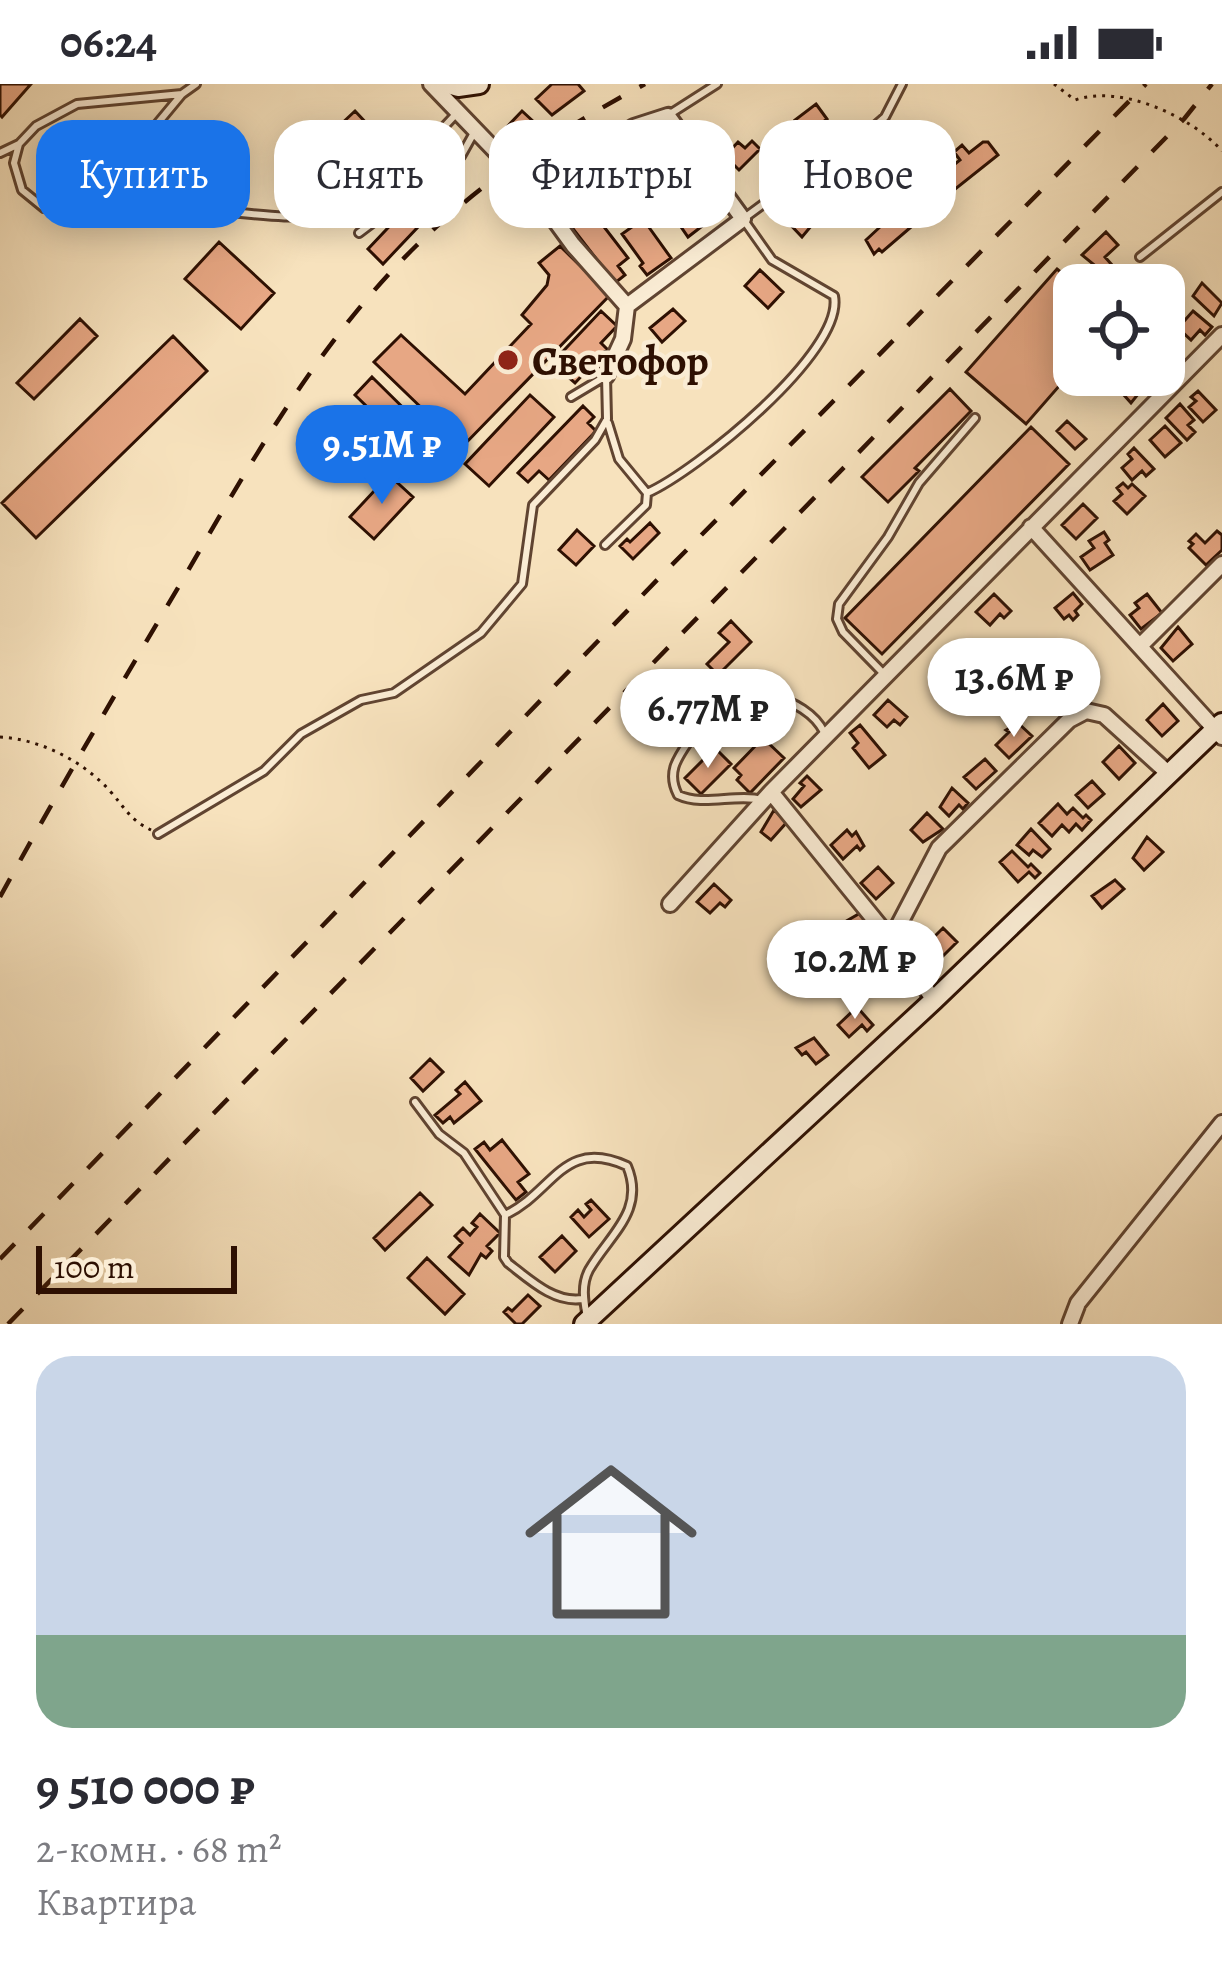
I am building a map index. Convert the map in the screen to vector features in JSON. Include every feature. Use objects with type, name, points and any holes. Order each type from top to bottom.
[{"type":"main road","points":[[453,86],[479,84]]},
{"type":"main road","points":[[586,1323],[934,1000],[1168,772],[1220,730]]},
{"type":"street","points":[[431,84],[489,145]]},
{"type":"street","points":[[606,376],[623,338],[628,306],[743,220],[668,116],[656,120]]},
{"type":"street","points":[[561,228],[628,306]]},
{"type":"street","points":[[670,904],[767,796],[1222,334]]},
{"type":"street","points":[[1031,526],[1220,730]]},
{"type":"street","points":[[1140,646],[1222,564]]},
{"type":"street","points":[[891,940],[939,848],[1069,720],[1085,711],[1104,715],[1168,772]]},
{"type":"street","points":[[767,796],[891,940],[934,1000]]},
{"type":"street","points":[[1070,1324],[1078,1303],[1222,1123]]},
{"type":"lane","points":[[19,144],[14,163],[22,190],[44,208],[84,212],[182,94],[196,84]]},
{"type":"lane","points":[[668,116],[717,84]]},
{"type":"lane","points":[[647,493],[672,482],[784,389],[830,328],[834,296],[772,260],[743,220],[854,144],[885,117],[902,84]]},
{"type":"lane","points":[[0,153],[77,104],[182,94]]},
{"type":"lane","points":[[451,120],[458,112]]},
{"type":"lane","points":[[465,149],[475,131]]},
{"type":"lane","points":[[1140,257],[1222,192]]},
{"type":"lane","points":[[359,233],[367,228]]},
{"type":"lane","points":[[571,397],[606,376],[607,419],[619,459],[647,493],[646,505],[605,544]]},
{"type":"lane","points":[[885,676],[842,632],[839,604],[920,483],[975,418]]},
{"type":"lane","points":[[158,834],[264,771],[301,734],[361,700],[394,693],[481,633],[522,584],[533,505],[596,440],[607,419]]},
{"type":"lane","points":[[767,796],[698,800],[678,795],[675,759],[708,710],[739,698],[777,697],[813,716],[826,736]]},
{"type":"lane","points":[[415,1102],[439,1134],[464,1153],[505,1215],[504,1258],[508,1263],[550,1293],[584,1298]]},
{"type":"lane","points":[[505,1215],[569,1163],[585,1156],[606,1157],[627,1166],[634,1183],[631,1204],[620,1231],[588,1271],[586,1323]]},
{"type":"path","points":[[1054,84],[1075,100],[1092,93],[1114,93],[1184,119],[1222,151]]},
{"type":"path","points":[[0,737],[28,739],[75,764],[110,792],[132,821],[158,834]]},
{"type":"building","points":[[0,84],[31,84],[2,117],[0,115]]},
{"type":"building","points":[[552,84],[578,84],[584,91],[552,115],[536,99]]},
{"type":"building","points":[[816,104],[827,119],[826,120],[795,120]]},
{"type":"building","points":[[752,141],[759,150],[739,170],[735,145],[738,142],[745,148]]},
{"type":"building","points":[[988,142],[998,155],[956,188],[960,160],[956,150],[962,145],[969,153]]},
{"type":"building","points":[[388,228],[417,228],[383,264],[368,249]]},
{"type":"building","points":[[572,228],[605,228],[628,258],[618,266],[625,275],[615,283]]},
{"type":"building","points":[[630,228],[649,228],[671,258],[647,275],[622,234]]},
{"type":"building","points":[[879,228],[910,228],[882,252],[879,249],[874,254],[866,240]]},
{"type":"building","points":[[1106,232],[1118,245],[1105,257],[1111,264],[1093,264],[1082,255]]},
{"type":"building","points":[[219,242],[274,293],[241,329],[185,279]]},
{"type":"building","points":[[560,246],[610,295],[462,447],[374,362],[401,335],[465,394],[531,324],[522,315],[547,285],[549,275],[539,263]]},
{"type":"building","points":[[760,270],[783,292],[768,308],[745,286]]},
{"type":"building","points":[[1053,274],[1053,393],[1026,424],[966,372]]},
{"type":"building","points":[[1202,283],[1222,303],[1214,316],[1193,296]]},
{"type":"building","points":[[673,309],[685,321],[662,342],[650,328]]},
{"type":"building","points":[[601,311],[617,326],[601,343],[607,349],[575,383],[552,363]]},
{"type":"building","points":[[1193,311],[1212,327],[1205,335],[1200,330],[1191,340],[1185,334],[1185,320]]},
{"type":"building","points":[[80,319],[97,336],[34,399],[17,383]]},
{"type":"building","points":[[173,336],[207,371],[36,538],[2,503]]},
{"type":"building","points":[[372,377],[449,453],[432,470],[355,395]]},
{"type":"building","points":[[950,389],[971,411],[888,502],[862,477]]},
{"type":"building","points":[[1198,391],[1216,410],[1203,422],[1189,407]]},
{"type":"building","points":[[530,395],[554,417],[489,486],[465,464]]},
{"type":"building","points":[[1180,404],[1194,420],[1188,425],[1195,432],[1187,440],[1166,418]]},
{"type":"building","points":[[583,406],[594,417],[588,423],[596,431],[549,480],[539,471],[528,482],[518,473]]},
{"type":"building","points":[[1067,421],[1086,439],[1075,449],[1057,431]]},
{"type":"building","points":[[1165,426],[1181,443],[1165,457],[1150,440]]},
{"type":"building","points":[[1031,427],[1069,464],[882,654],[845,618]]},
{"type":"building","points":[[1134,448],[1154,469],[1132,480],[1122,468],[1132,459],[1128,454]]},
{"type":"building","points":[[389,475],[413,497],[374,539],[350,517]]},
{"type":"building","points":[[1123,483],[1128,488],[1132,484],[1145,496],[1127,514],[1114,501],[1122,494],[1117,488]]},
{"type":"building","points":[[1083,504],[1097,518],[1076,539],[1062,525]]},
{"type":"building","points":[[650,523],[659,533],[633,559],[620,546]]},
{"type":"building","points":[[577,530],[594,546],[576,565],[559,550]]},
{"type":"building","points":[[1217,531],[1222,535],[1222,550],[1206,565],[1189,548],[1193,544],[1189,541],[1196,534],[1205,543]]},
{"type":"building","points":[[1104,532],[1113,555],[1090,570],[1081,557],[1094,548],[1089,541]]},
{"type":"building","points":[[1073,593],[1082,604],[1073,620],[1069,615],[1064,619],[1055,608]]},
{"type":"building","points":[[994,594],[1011,611],[1004,618],[1000,614],[990,625],[976,612]]},
{"type":"building","points":[[1147,594],[1162,613],[1141,629],[1130,615],[1139,608],[1135,603]]},
{"type":"building","points":[[731,621],[751,642],[718,675],[707,664],[729,642],[719,633]]},
{"type":"building","points":[[1178,627],[1192,644],[1173,661],[1161,648]]},
{"type":"building","points":[[888,700],[907,717],[900,725],[894,720],[887,727],[874,715]]},
{"type":"building","points":[[1163,704],[1178,721],[1162,736],[1147,720]]},
{"type":"building","points":[[1018,723],[1032,736],[1009,758],[996,745]]},
{"type":"building","points":[[860,725],[885,755],[869,768],[853,748],[858,743],[850,733]]},
{"type":"building","points":[[763,738],[784,758],[750,793],[737,780],[741,775],[734,768]]},
{"type":"building","points":[[1119,746],[1135,763],[1119,779],[1103,762]]},
{"type":"building","points":[[715,748],[731,764],[701,794],[685,778]]},
{"type":"building","points":[[985,759],[996,771],[976,789],[964,777]]},
{"type":"building","points":[[807,776],[821,790],[801,807],[793,799]]},
{"type":"building","points":[[1092,781],[1104,794],[1088,808],[1076,795]]},
{"type":"building","points":[[952,788],[968,803],[949,816],[940,807]]},
{"type":"building","points":[[1058,804],[1067,814],[1073,808],[1091,820],[1082,830],[1076,824],[1069,832],[1062,825],[1052,836],[1039,823]]},
{"type":"building","points":[[774,810],[787,822],[771,840],[761,832]]},
{"type":"building","points":[[927,813],[943,829],[923,842],[911,830]]},
{"type":"building","points":[[1031,829],[1050,849],[1042,857],[1033,850],[1029,855],[1017,845]]},
{"type":"building","points":[[847,830],[852,836],[856,832],[864,846],[860,850],[857,846],[843,859],[831,845]]},
{"type":"building","points":[[1147,837],[1163,852],[1144,870],[1133,858]]},
{"type":"building","points":[[1012,851],[1040,873],[1035,878],[1029,872],[1018,882],[1000,862]]},
{"type":"building","points":[[878,867],[893,883],[876,899],[861,883]]},
{"type":"building","points":[[1115,880],[1124,889],[1102,908],[1092,896]]},
{"type":"building","points":[[714,884],[731,900],[710,913],[697,902]]},
{"type":"building","points":[[862,912],[871,925],[850,941],[838,926]]},
{"type":"building","points":[[943,928],[957,942],[941,958],[927,944]]},
{"type":"building","points":[[857,1007],[873,1025],[867,1031],[862,1025],[849,1037],[838,1025]]},
{"type":"building","points":[[814,1038],[828,1055],[816,1064],[796,1048]]},
{"type":"building","points":[[430,1059],[443,1072],[423,1091],[411,1078]]},
{"type":"building","points":[[465,1082],[481,1101],[454,1123],[450,1117],[443,1123],[435,1115],[460,1094],[456,1090]]},
{"type":"building","points":[[502,1140],[529,1174],[518,1182],[526,1192],[516,1200],[475,1149],[484,1142],[490,1150]]},
{"type":"building","points":[[420,1193],[432,1205],[385,1250],[374,1238]]},
{"type":"building","points":[[591,1200],[609,1219],[589,1237],[571,1217],[578,1210],[584,1217],[591,1210],[586,1204]]},
{"type":"building","points":[[480,1214],[500,1233],[487,1246],[492,1251],[486,1258],[481,1254],[469,1275],[449,1257],[462,1243],[455,1236],[463,1228],[470,1235]]},
{"type":"building","points":[[562,1236],[576,1251],[555,1272],[540,1257]]},
{"type":"building","points":[[427,1258],[464,1294],[445,1314],[408,1278]]},
{"type":"building","points":[[528,1295],[540,1306],[516,1324],[504,1312],[512,1311]]},
{"type":"railway","points":[[0,897],[233,493],[348,322],[416,246],[496,177],[645,84]]},
{"type":"railway","points":[[0,1259],[659,578],[1146,84]]},
{"type":"railway","points":[[8,1324],[1184,119],[1212,84]]},
{"type":"place","name":"Светофор","points":[[508,360]]}]
